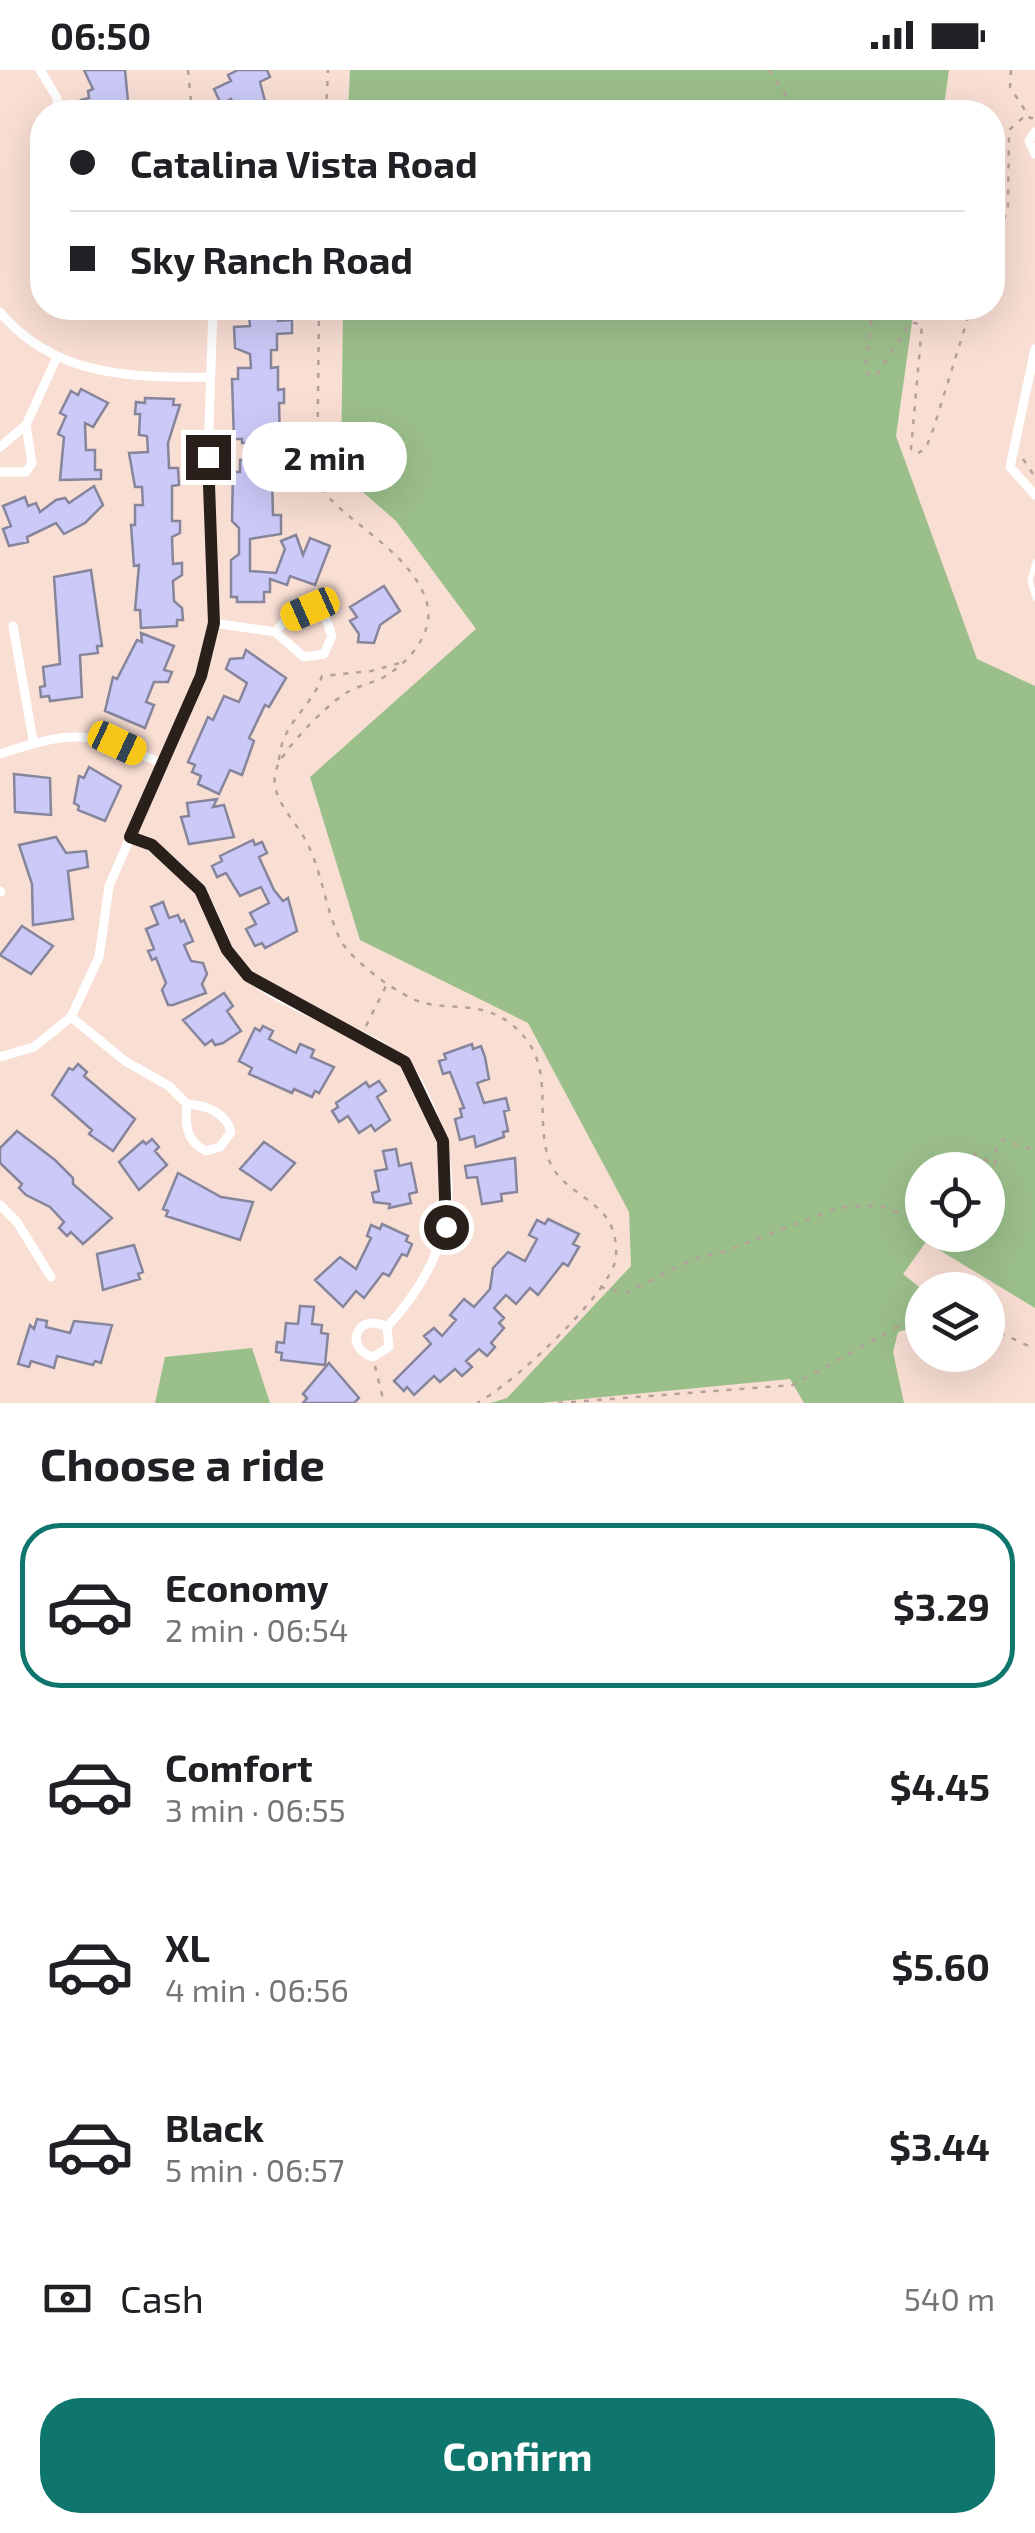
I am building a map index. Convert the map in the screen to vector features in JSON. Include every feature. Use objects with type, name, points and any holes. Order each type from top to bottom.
[{"type":"street","points":[[40,70],[57,100]]},
{"type":"street","points":[[1035,132],[1029,141],[1035,154]]},
{"type":"street","points":[[0,312],[56,359],[145,378],[208,376]]},
{"type":"street","points":[[0,1057],[34,1047],[72,1018],[100,957],[109,886],[201,676],[214,623],[208,376],[212,320]]},
{"type":"street","points":[[1035,349],[1010,467],[1035,495]]},
{"type":"street","points":[[0,447],[26,425],[56,359]]},
{"type":"street","points":[[0,472],[26,472],[32,463],[26,425]]},
{"type":"street","points":[[214,623],[275,632],[304,657],[324,654],[332,636],[326,619],[310,609],[287,620],[275,632]]},
{"type":"street","points":[[13,626],[34,740]]},
{"type":"street","points":[[0,754],[34,740],[63,735],[96,739],[162,764]]},
{"type":"street","points":[[130,837],[152,845],[200,890],[227,950],[248,976],[405,1062],[426,1099],[443,1141],[448,1188],[446,1227],[430,1272],[386,1327],[389,1346],[372,1357],[361,1354],[355,1343],[356,1332],[364,1323],[376,1321],[386,1327]]},
{"type":"street","points":[[72,1018],[125,1061],[169,1086],[187,1104],[213,1110],[229,1125],[230,1132],[220,1147],[206,1151],[193,1143],[188,1135],[187,1104]]},
{"type":"street","points":[[0,1205],[18,1222],[51,1276]]},
{"type":"lane","points":[[1035,562],[1030,581],[1035,598]]},
{"type":"path","points":[[188,70],[191,100]]},
{"type":"path","points":[[327,100],[328,70]]},
{"type":"path","points":[[769,70],[789,100]]},
{"type":"path","points":[[1005,215],[1008,130],[1030,116],[1010,87],[1011,70]]},
{"type":"path","points":[[279,762],[343,694],[384,677],[403,662],[428,627],[430,610],[423,591],[390,551],[331,502],[316,483],[320,320]]},
{"type":"path","points":[[871,320],[865,368],[870,376],[876,376],[883,368],[912,322],[922,325],[911,414],[912,449],[917,454],[926,448],[933,430],[968,320]]},
{"type":"path","points":[[1024,452],[1022,462],[1035,477]]},
{"type":"path","points":[[403,662],[371,671],[322,676],[318,688],[281,737],[274,776],[276,792],[320,868],[339,936],[349,954],[422,1003],[468,1005],[489,1011],[526,1038],[543,1073],[549,1161],[559,1180],[612,1226],[615,1263],[600,1286],[526,1370],[506,1388],[477,1403]]},
{"type":"path","points":[[362,1036],[388,982]]},
{"type":"path","points":[[996,1152],[996,1144],[1002,1140],[1035,1150]]},
{"type":"path","points":[[600,1286],[626,1292],[690,1260],[837,1208],[878,1205],[905,1214]]},
{"type":"path","points":[[558,1403],[793,1384],[905,1325]]},
{"type":"path","points":[[1005,1335],[1035,1348]]},
{"type":"path","points":[[372,1357],[384,1403]]},
{"type":"green space","points":[[350,70],[949,70],[945,100],[349,100]]},
{"type":"green space","points":[[343,320],[912,320],[896,436],[977,659],[1035,686],[1035,1308],[1005,1290],[1005,1272],[976,1272],[943,1252],[1005,1252],[1005,1152],[905,1152],[905,1252],[919,1252],[903,1274],[905,1330],[898,1332],[893,1352],[904,1403],[804,1403],[790,1379],[541,1403],[490,1403],[507,1398],[631,1266],[629,1212],[528,1023],[360,940],[310,777],[476,629],[396,521],[341,473]]},
{"type":"green space","points":[[252,1348],[270,1403],[155,1403],[165,1357]]},
{"type":"building","points":[[84,70],[125,70],[128,100],[81,100],[89,98],[88,91],[93,89]]},
{"type":"building","points":[[238,70],[267,70],[270,77],[260,82],[265,100],[219,100],[214,89],[231,81],[228,75]]},
{"type":"building","points":[[249,320],[292,320],[292,333],[277,334],[277,350],[271,350],[271,368],[278,367],[278,390],[284,389],[284,403],[279,403],[280,442],[242,443],[242,439],[234,439],[232,379],[238,379],[238,368],[251,368],[250,354],[235,348],[234,327],[250,326]]},
{"type":"building","points":[[81,389],[108,403],[93,427],[85,423],[86,450],[95,450],[95,470],[101,470],[101,479],[60,480],[64,437],[58,434],[66,416],[60,413],[71,391],[78,395]]},
{"type":"building","points":[[145,398],[174,399],[173,405],[180,405],[168,443],[169,468],[178,468],[179,485],[172,486],[172,521],[180,521],[180,533],[172,537],[173,564],[182,563],[182,575],[173,581],[174,601],[182,608],[183,620],[177,620],[177,626],[141,628],[140,610],[135,610],[139,565],[134,566],[131,525],[135,525],[135,505],[143,505],[142,487],[135,487],[129,453],[148,452],[147,436],[139,435],[140,414],[135,414],[136,402],[145,403]]},
{"type":"building","points":[[284,459],[283,477],[272,478],[273,515],[281,515],[281,534],[250,539],[250,571],[276,573],[285,549],[281,541],[296,535],[303,555],[310,538],[330,546],[315,585],[290,576],[287,585],[270,579],[270,592],[264,592],[264,602],[237,602],[237,597],[231,597],[231,560],[239,554],[239,528],[232,521],[233,472],[240,472],[240,460]]},
{"type":"building","points":[[94,486],[103,505],[85,523],[64,534],[56,523],[27,537],[28,542],[9,546],[3,529],[11,526],[3,506],[25,497],[28,506],[36,503],[40,512],[56,500],[65,498],[69,503]]},
{"type":"building","points":[[91,570],[102,646],[97,646],[98,653],[80,655],[82,697],[50,701],[49,696],[41,697],[40,687],[45,686],[43,667],[60,664],[54,577]]},
{"type":"building","points":[[384,586],[400,611],[380,625],[374,643],[358,642],[359,634],[350,621],[357,617],[350,607]]},
{"type":"building","points":[[141,633],[174,646],[164,670],[172,672],[168,682],[154,682],[146,702],[154,705],[145,728],[105,711],[113,677],[117,679],[137,640],[142,642]]},
{"type":"building","points":[[246,650],[286,678],[269,707],[265,705],[249,738],[254,741],[242,775],[230,770],[219,794],[198,784],[201,776],[192,772],[195,765],[188,762],[208,717],[213,720],[224,696],[239,702],[247,683],[226,669],[230,659],[243,658]]},
{"type":"building","points":[[89,767],[121,786],[105,821],[78,810],[74,803],[79,776],[84,778]]},
{"type":"building","points":[[14,774],[50,778],[51,815],[15,812]]},
{"type":"building","points":[[217,799],[213,807],[224,805],[234,837],[189,844],[181,817],[189,816],[187,803]]},
{"type":"building","points":[[56,837],[66,853],[86,851],[88,867],[68,871],[73,919],[33,925],[32,884],[19,845]]},
{"type":"building","points":[[253,840],[255,845],[262,842],[267,853],[259,857],[274,890],[283,901],[288,898],[297,931],[265,948],[262,943],[255,946],[246,929],[256,924],[250,913],[269,903],[261,887],[240,896],[226,873],[217,877],[212,866],[222,861],[220,856]]},
{"type":"building","points":[[163,902],[169,918],[178,915],[181,922],[184,920],[193,941],[184,945],[191,961],[203,963],[207,974],[202,984],[206,993],[173,1005],[168,1005],[162,990],[166,983],[156,958],[152,960],[148,951],[154,949],[146,929],[158,924],[151,907]]},
{"type":"building","points":[[22,926],[53,946],[31,974],[0,955]]},
{"type":"building","points":[[224,993],[233,1006],[227,1011],[241,1031],[223,1043],[215,1045],[212,1040],[205,1045],[183,1020]]},
{"type":"building","points":[[263,1026],[273,1031],[269,1039],[296,1053],[300,1044],[314,1050],[311,1057],[334,1067],[319,1093],[315,1091],[312,1097],[294,1089],[292,1093],[249,1074],[252,1068],[239,1061],[255,1028],[260,1031]]},
{"type":"building","points":[[472,1044],[473,1049],[481,1046],[485,1057],[489,1079],[477,1083],[484,1103],[506,1098],[509,1110],[504,1111],[508,1131],[503,1132],[504,1137],[476,1147],[474,1136],[460,1140],[455,1119],[462,1117],[460,1109],[464,1108],[450,1072],[443,1074],[439,1061],[446,1059],[444,1054]]},
{"type":"building","points":[[78,1064],[87,1072],[84,1076],[135,1119],[113,1151],[89,1134],[92,1130],[52,1095],[69,1068],[73,1070]]},
{"type":"building","points":[[379,1081],[386,1091],[377,1097],[390,1120],[375,1131],[371,1125],[359,1133],[348,1116],[339,1122],[332,1111],[338,1107],[336,1103],[366,1082],[369,1087]]},
{"type":"building","points":[[17,1131],[55,1160],[73,1178],[73,1184],[112,1218],[83,1244],[71,1232],[67,1236],[59,1228],[64,1222],[50,1207],[26,1195],[19,1188],[22,1184],[0,1163],[0,1148]]},
{"type":"building","points":[[152,1139],[159,1147],[155,1151],[167,1165],[139,1190],[119,1162],[143,1141],[146,1144]]},
{"type":"building","points":[[264,1142],[295,1163],[271,1190],[240,1169]]},
{"type":"building","points":[[396,1149],[399,1166],[411,1163],[417,1192],[409,1194],[411,1203],[389,1208],[390,1204],[374,1202],[372,1193],[379,1191],[375,1171],[387,1169],[383,1151]]},
{"type":"building","points":[[515,1158],[517,1192],[501,1194],[502,1201],[482,1204],[477,1177],[467,1178],[465,1166]]},
{"type":"building","points":[[178,1173],[221,1197],[253,1202],[240,1240],[166,1216],[168,1211],[163,1209]]},
{"type":"building","points":[[548,1219],[579,1234],[573,1244],[579,1247],[568,1266],[563,1263],[538,1295],[530,1288],[516,1304],[506,1295],[494,1308],[504,1318],[499,1323],[504,1328],[491,1343],[495,1347],[487,1356],[479,1349],[466,1361],[472,1367],[462,1376],[455,1369],[440,1382],[434,1376],[414,1395],[407,1387],[404,1391],[394,1381],[431,1344],[424,1336],[434,1328],[442,1336],[456,1320],[450,1315],[464,1299],[474,1307],[490,1289],[493,1268],[508,1252],[525,1261],[537,1239],[529,1235],[537,1220],[545,1224]]},
{"type":"building","points":[[382,1224],[408,1236],[406,1241],[412,1244],[407,1256],[402,1254],[389,1276],[383,1273],[364,1298],[356,1291],[343,1307],[315,1280],[340,1257],[356,1269],[371,1238],[367,1236],[371,1225],[380,1229]]},
{"type":"building","points":[[134,1245],[143,1272],[138,1274],[140,1279],[103,1290],[97,1254]]},
{"type":"building","points":[[300,1306],[314,1307],[312,1324],[322,1325],[321,1333],[328,1334],[325,1365],[281,1360],[282,1353],[276,1352],[277,1342],[284,1343],[286,1323],[298,1324]]},
{"type":"building","points":[[37,1319],[47,1321],[46,1327],[70,1333],[74,1321],[112,1325],[101,1363],[95,1361],[93,1365],[57,1356],[54,1368],[31,1361],[29,1367],[18,1364],[30,1325],[34,1329]]},
{"type":"building","points":[[329,1363],[359,1398],[354,1403],[303,1403],[307,1398],[303,1394]]},
{"type":"route","points":[[208,457],[214,623],[201,676],[130,837],[152,845],[200,890],[216,918],[227,950],[248,976],[405,1062],[443,1141],[448,1188],[446,1227]]}]
